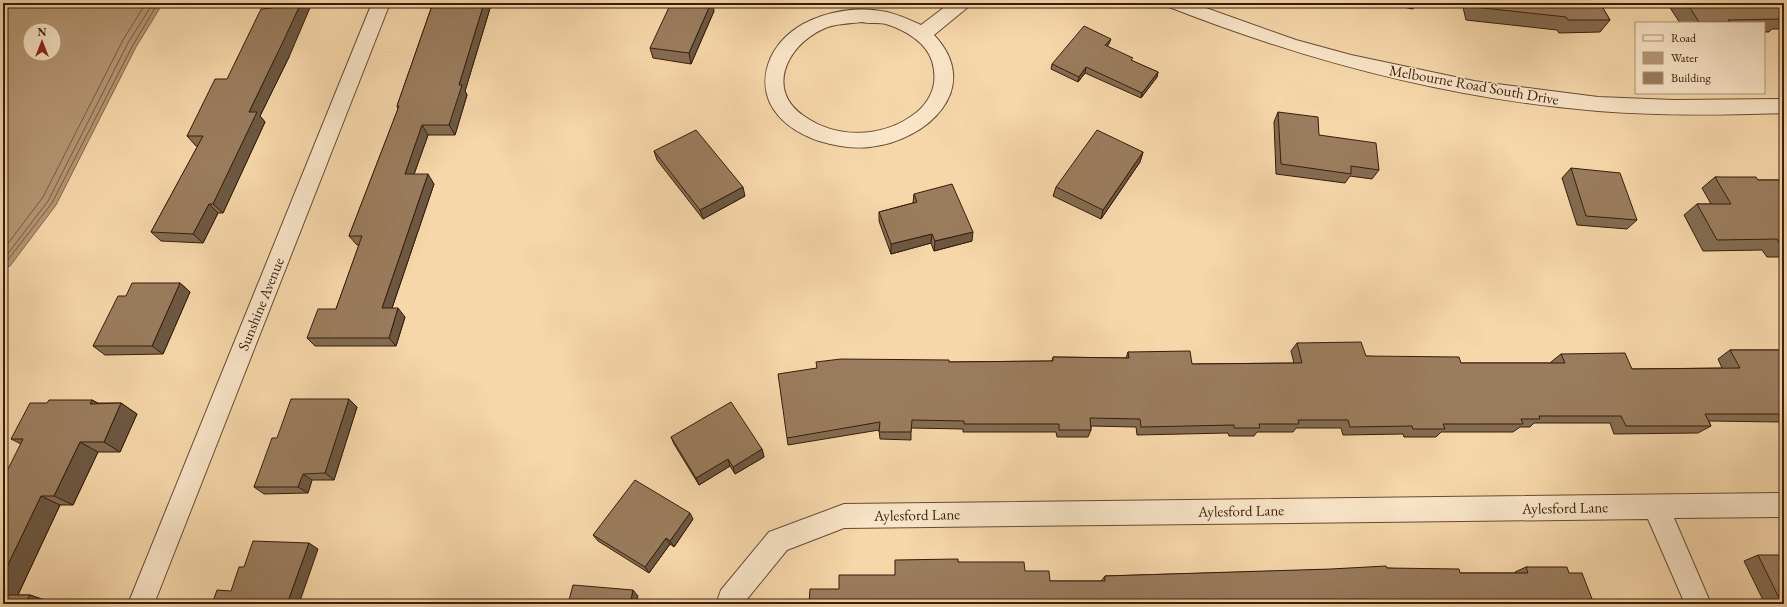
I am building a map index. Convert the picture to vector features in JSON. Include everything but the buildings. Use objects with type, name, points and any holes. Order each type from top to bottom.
[{"type":"street","name":"Sunshine Avenue","points":[[141,604],[381,3]]},
{"type":"street","points":[[921,35],[962,3]]},
{"type":"street","name":"Melbourne Road South Drive","points":[[1175,3],[1214,19],[1318,53],[1381,69],[1467,86],[1562,100],[1657,107],[1784,106]]},
{"type":"street","points":[[862,16],[891,20],[912,28],[921,35],[935,48],[940,56],[944,70],[944,87],[941,96],[930,113],[901,132],[871,140],[842,140],[807,128],[782,108],[776,94],[774,76],[781,54],[798,36],[816,25],[838,18],[862,16]]},
{"type":"street","name":"Aylesford Lane","points":[[729,602],[778,541],[844,516],[1784,505]]},
{"type":"street","points":[[1656,506],[1698,604]]},
{"type":"water","points":[[3,3],[163,3],[136,47],[56,205],[10,266],[3,270]]}]
